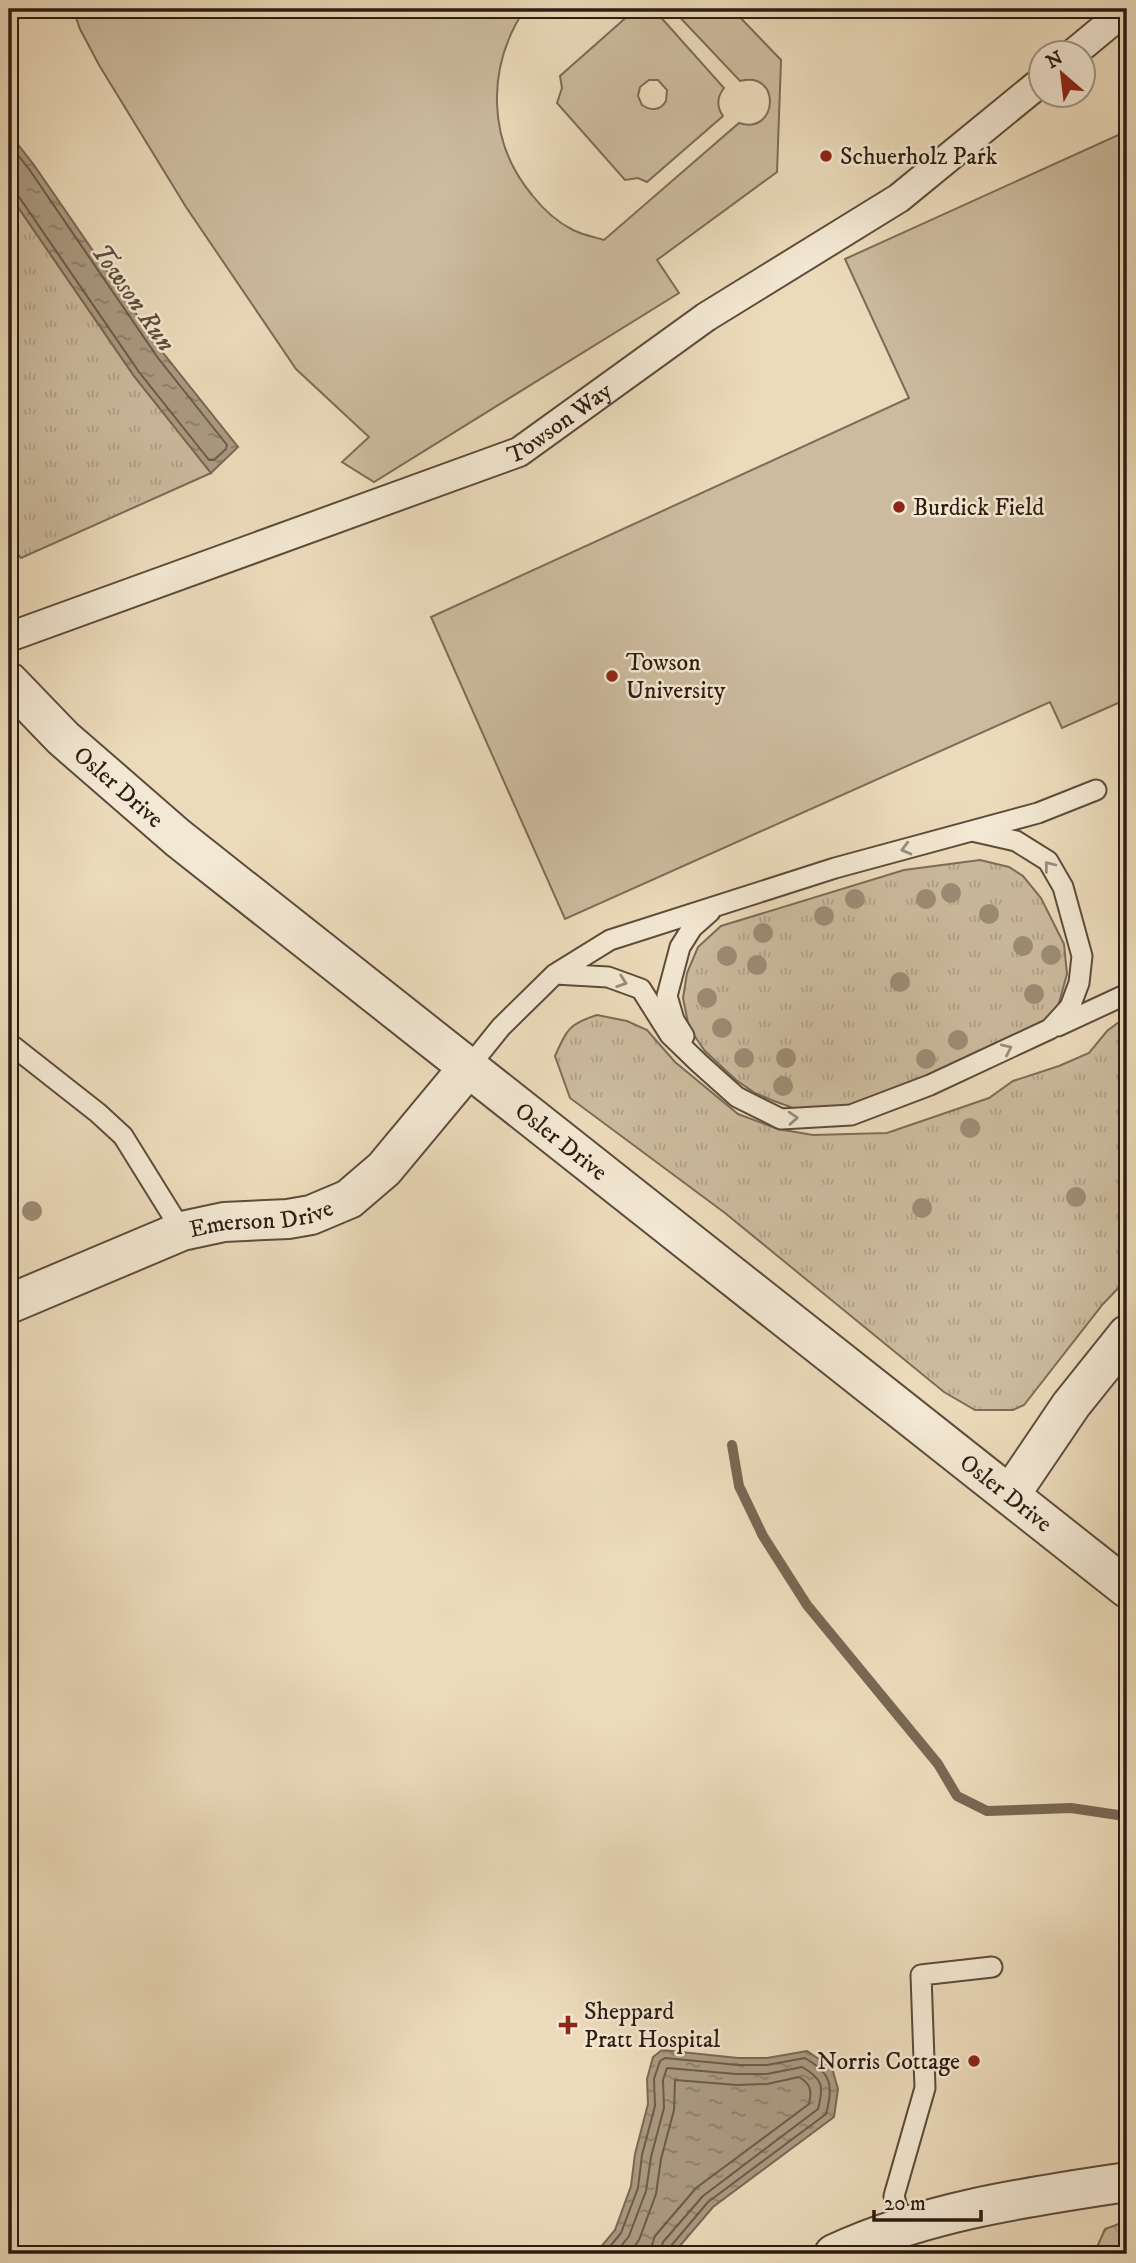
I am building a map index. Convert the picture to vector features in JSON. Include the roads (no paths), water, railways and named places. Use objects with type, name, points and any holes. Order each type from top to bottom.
[{"type":"street","points":[[1092,38],[1127,9]]},
{"type":"street","name":"Towson Way","points":[[9,636],[519,452],[653,354],[734,299],[899,198],[1028,92]]},
{"type":"street","name":"Osler Drive","points":[[9,682],[63,738],[178,838],[1127,1588]]},
{"type":"street","name":"Emerson Drive","points":[[9,1304],[182,1231],[224,1222],[288,1219],[310,1215],[349,1199],[384,1169],[468,1068]]},
{"type":"street","points":[[1010,1495],[1071,1405],[1127,1335]]},
{"type":"street","points":[[834,2254],[904,2228],[995,2204],[1127,2182]]},
{"type":"lane","points":[[468,1068],[501,1027],[555,974],[610,940],[835,868],[1038,813],[1096,790]]},
{"type":"lane","points":[[972,831],[1016,841],[1048,861],[1063,887],[1082,956],[1079,983],[1070,1007],[1050,1029]]},
{"type":"lane","points":[[699,1063],[674,1020],[667,996],[680,947],[692,928],[716,906]]},
{"type":"lane","points":[[555,974],[608,977],[641,989],[670,1035],[699,1063],[737,1097],[780,1119],[851,1115],[930,1085],[1127,994]]},
{"type":"lane","points":[[9,1043],[123,1136],[182,1231]]},
{"type":"lane","points":[[904,2228],[894,2196],[925,2088],[921,1975],[992,1967]]},
{"type":"water","points":[[9,133],[164,354],[238,447],[211,473],[134,376],[9,194]]},
{"type":"water","points":[[662,2050],[738,2058],[767,2058],[807,2051],[832,2068],[838,2089],[834,2117],[713,2207],[673,2254],[595,2254],[615,2230],[631,2186],[635,2154],[648,2104],[647,2079],[653,2057]]},
{"type":"waterway","points":[[732,1445],[739,1486],[763,1536],[807,1605],[938,1764],[957,1796],[987,1811],[1071,1808],[1118,1815],[1127,1819]]},
{"type":"place","name":"Schuerholz Park","points":[[826,156]]},
{"type":"place","name":"Burdick Field","points":[[899,507]]},
{"type":"place","name":"Towson University","points":[[612,676]]},
{"type":"place","name":"Sheppard Pratt Hospital","points":[[568,2025]]},
{"type":"place","name":"Norris Cottage","points":[[974,2061]]},
{"type":"water label","name":"Towson Run","points":[[134,297]]}]
